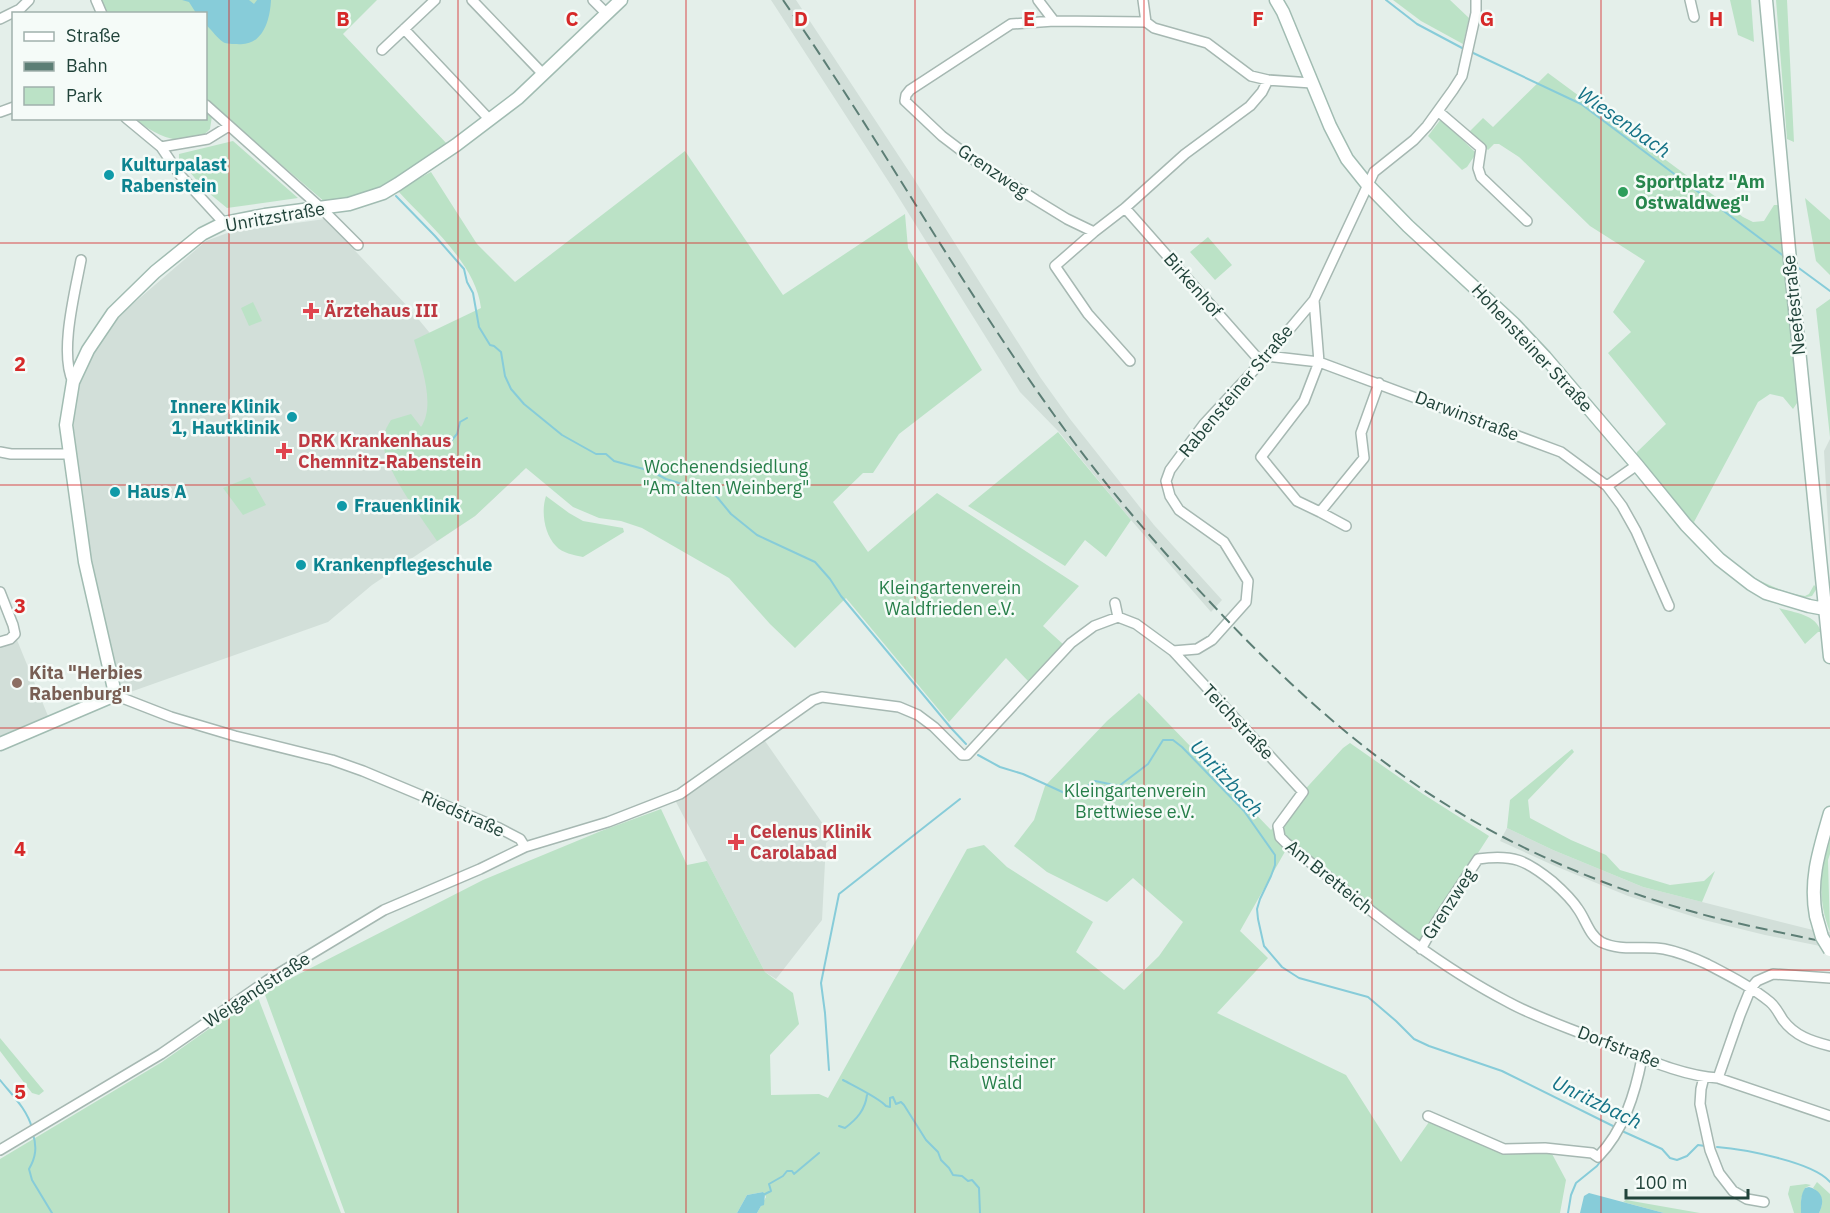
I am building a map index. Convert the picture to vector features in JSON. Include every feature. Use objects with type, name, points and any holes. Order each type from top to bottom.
[{"type":"main road","name":"Unritzstraße","points":[[112,694],[114,688],[85,562],[66,425],[73,382],[88,350],[113,314],[163,265],[202,234],[224,223],[349,204],[382,193],[427,165],[518,98],[621,0]]},
{"type":"main road","name":"Hohensteiner Straße","points":[[1276,0],[1340,146],[1368,184],[1408,226],[1514,324],[1545,357],[1686,525],[1719,560],[1734,573],[1766,593],[1828,610]]},
{"type":"main road","name":"Neefestraße","points":[[1766,0],[1791,272],[1828,610],[1830,657]]},
{"type":"main road","points":[[0,744],[108,698],[112,694]]},
{"type":"main road","points":[[1830,813],[1816,862],[1813,893],[1822,937],[1830,950]]},
{"type":"street","points":[[22,11],[29,0]]},
{"type":"street","points":[[382,50],[435,0]]},
{"type":"street","points":[[472,0],[543,74]]},
{"type":"street","points":[[593,0],[607,14]]},
{"type":"street","points":[[1038,0],[1054,21],[1146,22],[1154,28],[1207,43],[1251,76],[1268,80],[1312,83]]},
{"type":"street","points":[[1143,0],[1146,22]]},
{"type":"street","name":"Rabensteiner Straße","points":[[1173,651],[1197,649],[1212,640],[1246,602],[1248,581],[1224,542],[1179,510],[1170,496],[1166,481],[1170,470],[1204,424],[1314,300],[1374,172],[1414,140],[1439,112],[1462,76],[1476,13],[1476,0]]},
{"type":"street","points":[[1690,0],[1694,17]]},
{"type":"street","name":"Grenzweg","points":[[1054,21],[1011,24],[909,90],[906,101],[942,136],[971,158],[1052,210],[1094,232]]},
{"type":"street","points":[[404,29],[490,120]]},
{"type":"street","points":[[1130,361],[1088,314],[1055,266],[1185,154],[1250,106],[1262,92],[1268,80]]},
{"type":"street","points":[[207,106],[321,208],[358,245]]},
{"type":"street","points":[[1439,112],[1481,148],[1478,168],[1481,177],[1527,221]]},
{"type":"street","points":[[128,120],[161,147],[180,175],[224,223]]},
{"type":"street","points":[[161,147],[208,139],[229,126]]},
{"type":"street","name":"Birkenhof","points":[[1125,208],[1264,358]]},
{"type":"street","points":[[73,382],[69,373],[69,333],[81,260]]},
{"type":"street","points":[[1314,300],[1319,362],[1304,401],[1261,457],[1297,501],[1346,526]]},
{"type":"street","name":"Darwinstraße","points":[[1264,358],[1319,362],[1561,452],[1607,486],[1636,531],[1669,606]]},
{"type":"street","points":[[1320,512],[1364,458],[1361,433],[1380,383]]},
{"type":"street","points":[[0,452],[70,454]]},
{"type":"street","points":[[1607,486],[1637,465]]},
{"type":"street","points":[[0,592],[15,634],[10,639],[0,642]]},
{"type":"street","points":[[1115,603],[1118,616],[1136,624],[1173,651]]},
{"type":"street","name":"Riedstraße","points":[[112,694],[171,717],[235,736],[332,760],[363,771],[499,828],[520,839],[525,847],[608,822],[680,794],[813,700],[822,697],[899,707],[918,715],[934,727],[962,755],[968,755],[1071,643],[1094,626],[1118,616]]},
{"type":"street","name":"Teichstraße","points":[[1173,651],[1303,792]]},
{"type":"street","name":"Am Bretteich","points":[[1303,792],[1278,826],[1280,837],[1420,949]]},
{"type":"street","name":"Weigandstraße","points":[[0,1150],[161,1054],[268,980],[384,910],[525,847]]},
{"type":"street","name":"Grenzweg","points":[[1420,949],[1478,859],[1495,856],[1515,859],[1533,866],[1568,896],[1580,911],[1592,933],[1602,942],[1616,947],[1664,949],[1708,965],[1751,988]]},
{"type":"street","name":"Dorfstraße","points":[[1420,949],[1519,1008],[1642,1058],[1704,1077],[1718,1078],[1830,1116]]},
{"type":"street","points":[[1718,1078],[1751,988],[1762,977],[1773,974],[1830,978]]},
{"type":"street","points":[[1751,988],[1774,1006],[1794,1032],[1830,1046]]},
{"type":"street","points":[[1428,1116],[1504,1149],[1545,1148],[1592,1153],[1598,1156],[1608,1146],[1628,1111],[1642,1058]]},
{"type":"street","points":[[1704,1077],[1700,1104],[1710,1150],[1719,1173],[1732,1191],[1747,1199],[1764,1202]]},
{"type":"shaded area","points":[[771,0],[796,0],[914,179],[1040,377],[1070,419],[1154,525],[1222,600],[1211,612],[1059,432],[1020,392],[894,190]]},
{"type":"shaded area","name":"DRK Krankenhaus Chemnitz-Rabenstein","points":[[325,219],[429,332],[520,474],[475,516],[372,585],[328,622],[119,696],[89,565],[76,462],[72,404],[92,352],[120,315],[206,241],[230,232]]},
{"type":"shaded area","points":[[1830,439],[1830,556],[1824,451]]},
{"type":"shaded area","name":"Kita \"Herbies Rabenburg\"","points":[[17,640],[48,716],[0,736],[0,647]]},
{"type":"shaded area","points":[[765,741],[832,837],[826,843],[822,920],[776,979],[765,972],[675,800]]},
{"type":"shaded area","points":[[1507,828],[1553,850],[1643,887],[1813,930],[1830,932],[1830,948],[1704,920],[1628,896],[1500,841]]},
{"type":"green space","points":[[99,0],[377,0],[343,34],[448,145],[390,182],[360,194],[326,203],[207,101],[207,12],[105,12]]},
{"type":"green space","points":[[1393,0],[1450,0],[1469,18],[1463,44],[1421,21]]},
{"type":"green space","points":[[1730,0],[1751,0],[1754,42],[1738,35]]},
{"type":"green space","points":[[1776,0],[1787,0],[1794,142],[1787,139]]},
{"type":"green space","points":[[1548,73],[1743,217],[1753,222],[1764,221],[1774,205],[1780,205],[1797,403],[1793,409],[1783,397],[1770,394],[1758,402],[1694,522],[1715,548],[1742,570],[1773,587],[1805,596],[1809,594],[1814,585],[1817,588],[1812,596],[1802,597],[1785,593],[1762,584],[1741,571],[1721,555],[1702,536],[1636,456],[1637,452],[1666,424],[1608,353],[1631,332],[1613,312],[1645,261],[1590,226],[1519,157],[1499,144],[1494,144],[1488,150],[1469,132],[1483,118],[1493,127]]},
{"type":"green space","points":[[207,112],[212,116],[210,129],[202,136],[184,140],[164,136],[138,121],[207,120]]},
{"type":"green space","points":[[1441,119],[1475,152],[1467,167],[1462,170],[1428,136]]},
{"type":"green space","points":[[233,141],[298,198],[227,208],[204,189],[179,159],[179,154]]},
{"type":"green space","points":[[685,151],[783,295],[905,214],[908,248],[982,370],[899,434],[873,473],[863,473],[833,502],[868,552],[937,493],[1079,586],[1043,626],[1064,645],[1029,682],[1006,658],[949,722],[846,598],[795,648],[729,578],[642,528],[621,521],[599,518],[573,507],[526,468],[475,516],[437,541],[404,493],[385,453],[383,438],[391,420],[411,414],[421,427],[425,418],[426,385],[414,340],[481,308],[477,291],[460,259],[397,190],[431,172],[477,244],[515,282]]},
{"type":"green space","points":[[1805,198],[1830,220],[1830,275],[1816,261]]},
{"type":"green space","points":[[1208,237],[1232,265],[1215,280],[1190,252]]},
{"type":"green space","points":[[1830,299],[1830,437],[1816,309]]},
{"type":"green space","points":[[253,302],[262,321],[249,326],[241,308]]},
{"type":"green space","points":[[1058,432],[1131,520],[1106,557],[1085,540],[1065,566],[968,506]]},
{"type":"green space","points":[[250,477],[266,505],[243,515],[223,488]]},
{"type":"green space","points":[[546,496],[583,521],[623,528],[624,532],[583,557],[565,552],[552,541],[546,529],[544,515]]},
{"type":"green space","points":[[1779,608],[1810,618],[1815,621],[1821,632],[1805,644]]},
{"type":"green space","points":[[1139,693],[1271,830],[1299,796],[1350,743],[1489,836],[1416,949],[1287,848],[1240,931],[1268,958],[1217,1013],[1346,1075],[1401,1162],[1429,1122],[1505,1151],[1551,1152],[1566,1180],[1560,1213],[757,1213],[766,1197],[763,1192],[747,1195],[737,1213],[345,1213],[264,992],[483,880],[661,809],[687,865],[707,861],[765,972],[793,993],[799,1024],[770,1055],[771,1095],[819,1094],[828,1098],[967,849],[984,845],[1007,867],[1093,922],[1076,952],[1124,990],[1159,956],[1183,922],[1133,878],[1107,902],[1047,872],[1014,846],[1034,820],[1045,786],[1107,721]]},
{"type":"green space","points":[[1572,749],[1574,752],[1528,800],[1530,818],[1571,840],[1606,855],[1620,870],[1670,885],[1704,881],[1715,871],[1702,902],[1643,887],[1553,850],[1507,828],[1510,800]]},
{"type":"green space","points":[[1830,840],[1828,860],[1830,932],[1823,908],[1821,886]]},
{"type":"green space","points":[[257,995],[341,1213],[0,1213],[0,1159],[162,1062]]},
{"type":"green space","points":[[0,1038],[44,1091],[39,1095],[32,1093],[0,1051]]},
{"type":"green space","points":[[1817,1182],[1830,1194],[1830,1213],[1819,1213],[1822,1199],[1813,1188]]},
{"type":"green space","points":[[1811,1185],[1805,1188],[1801,1199],[1801,1213],[1794,1213],[1788,1194],[1790,1186]]},
{"type":"green space","points":[[1626,1200],[1700,1213],[1664,1213],[1623,1202]]},
{"type":"water","points":[[182,0],[249,0],[254,4],[257,0],[271,0],[267,24],[259,37],[246,44],[226,43],[221,40],[207,26],[207,12],[195,12],[189,2]]},
{"type":"water","points":[[1809,1187],[1822,1197],[1819,1213],[1801,1213],[1802,1194],[1805,1188]]},
{"type":"water","points":[[763,1192],[765,1194],[764,1205],[757,1213],[737,1213],[747,1195]]},
{"type":"water","points":[[1589,1193],[1664,1213],[1580,1213],[1584,1196]]},
{"type":"waterway","name":"Wiesenbach","points":[[1386,0],[1417,24],[1464,49]]},
{"type":"waterway","name":"Wiesenbach","points":[[1469,51],[1581,104],[1785,257]]},
{"type":"waterway","name":"Unritzbach","points":[[396,196],[464,269],[473,293],[479,327],[490,345],[501,352],[505,376],[511,389],[524,404],[562,435],[596,454],[606,454],[614,461],[651,471],[666,479],[708,492],[717,497],[731,514],[757,535],[815,562],[966,744]]},
{"type":"waterway","name":"Wiesenbach","points":[[1796,266],[1830,291]]},
{"type":"waterway","points":[[451,441],[457,434],[460,422],[467,418]]},
{"type":"waterway","name":"Unritzbach","points":[[978,755],[1000,767],[1074,795],[1095,781],[1119,786],[1148,764],[1163,740],[1173,740],[1244,811],[1275,855],[1275,865],[1257,909],[1264,946],[1282,967],[1299,978],[1368,997],[1414,1039],[1502,1071],[1617,1128]]},
{"type":"waterway","points":[[829,1070],[821,983],[839,894],[960,799]]},
{"type":"waterway","points":[[0,1080],[23,1108],[32,1128]]},
{"type":"waterway","points":[[843,1080],[886,1106],[890,1107],[890,1098],[893,1097],[896,1104],[901,1102],[953,1175],[962,1176],[968,1181],[972,1180],[979,1188],[980,1213]]},
{"type":"waterway","points":[[839,1126],[845,1128],[857,1118],[867,1095]]},
{"type":"waterway","name":"Unritzbach","points":[[1622,1131],[1662,1149],[1670,1158],[1677,1160],[1687,1156],[1698,1145],[1705,1146]]},
{"type":"waterway","points":[[33,1134],[35,1152],[29,1169],[32,1180],[52,1213]]},
{"type":"waterway","name":"Unritzbach","points":[[1717,1147],[1743,1150],[1794,1163],[1809,1168],[1830,1182]]},
{"type":"waterway","points":[[1568,1213],[1576,1183],[1597,1166],[1609,1150]]},
{"type":"waterway","points":[[765,1194],[771,1191],[769,1184],[787,1171],[792,1171],[794,1174],[819,1153]]},
{"type":"railway","points":[[783,0],[992,324],[1065,430],[1143,528],[1258,652],[1322,712],[1391,767],[1427,792],[1464,816],[1546,858],[1612,885],[1680,908],[1736,923],[1830,943]]},
{"type":"place","name":"Kulturpalast Rabenstein","points":[[109,175]]},
{"type":"place","name":"Sportplatz \"Am Ostwaldweg\"","points":[[1623,192]]},
{"type":"place","name":"Ärztehaus III","points":[[311,311]]},
{"type":"place","name":"Innere Klinik 1, Hautklinik","points":[[292,417]]},
{"type":"place","name":"DRK Krankenhaus Chemnitz-Rabenstein","points":[[284,451]]},
{"type":"place","name":"Haus A","points":[[115,492]]},
{"type":"place","name":"Frauenklinik","points":[[342,506]]},
{"type":"place","name":"Krankenpflegeschule","points":[[301,565]]},
{"type":"place","name":"Kita \"Herbies Rabenburg\"","points":[[17,683]]},
{"type":"place","name":"Celenus Klinik Carolabad","points":[[736,842]]},
{"type":"park label","name":"Wochenendsiedlung \"Am alten Weinberg\"","points":[[726,477]]},
{"type":"park label","name":"Kleingartenverein Waldfrieden e.V.","points":[[950,598]]},
{"type":"park label","name":"Kleingartenverein Brettwiese e.V.","points":[[1135,801]]},
{"type":"park label","name":"Rabensteiner Wald","points":[[1002,1072]]}]
